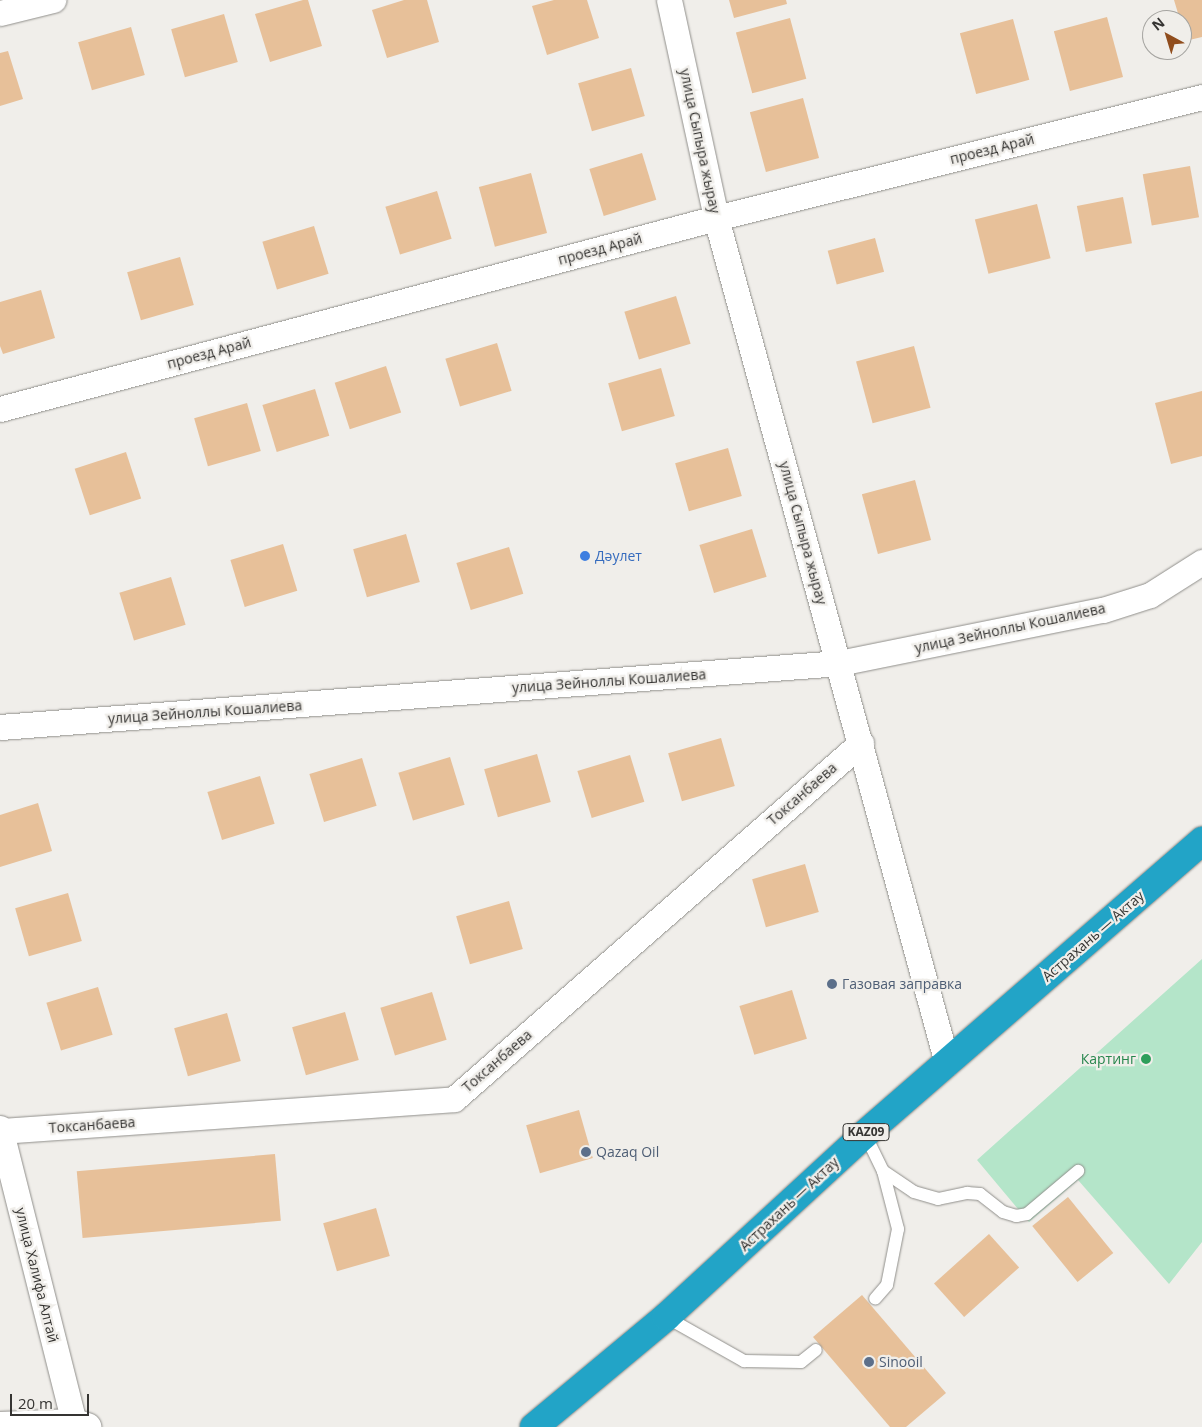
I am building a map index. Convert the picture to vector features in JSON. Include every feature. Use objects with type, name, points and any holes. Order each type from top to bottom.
[{"type":"highway","name":"Астрахань — Актау","points":[[534,1427],[666,1317],[865,1134],[1202,841]]},
{"type":"street","points":[[0,13],[53,0]]},
{"type":"street","name":"улица Сыпыра жырау","points":[[669,0],[716,218],[947,1063]]},
{"type":"street","name":"проезд Арай","points":[[0,409],[716,218],[1202,97]]},
{"type":"street","name":"улица Зейноллы Кошалиева","points":[[0,727],[839,663],[1103,610],[1150,596],[1202,562]]},
{"type":"street","name":"Токсанбаева","points":[[0,1130],[454,1099],[861,743]]},
{"type":"street","name":"улица Халифа Алтай","points":[[0,1130],[81,1425]]},
{"type":"street","points":[[0,1426],[81,1425]]},
{"type":"lane","points":[[865,1134],[884,1171],[898,1229],[887,1285],[875,1300]]},
{"type":"lane","points":[[884,1171],[914,1192],[938,1199],[967,1193],[980,1194],[1003,1212],[1016,1216],[1027,1214],[1078,1171]]},
{"type":"lane","points":[[666,1317],[744,1361],[800,1362],[816,1350]]},
{"type":"green space","name":"Картинг","points":[[1202,959],[1202,1242],[1169,1284],[1078,1180],[1029,1222],[977,1160]]},
{"type":"building","points":[[308,0],[322,46],[270,62],[255,14]]},
{"type":"building","points":[[404,0],[427,0],[439,42],[387,58],[372,10]]},
{"type":"building","points":[[554,0],[587,0],[599,38],[547,55],[532,6]]},
{"type":"building","points":[[729,0],[786,0],[787,4],[734,18]]},
{"type":"building","points":[[1174,0],[1202,0],[1202,37],[1192,39],[1192,10],[1177,10]]},
{"type":"building","points":[[224,14],[238,62],[185,77],[171,29]]},
{"type":"building","points":[[1107,17],[1123,77],[1070,91],[1054,31]]},
{"type":"building","points":[[790,18],[806,79],[752,93],[736,32]]},
{"type":"building","points":[[1013,19],[1029,80],[976,94],[960,33]]},
{"type":"building","points":[[131,27],[145,75],[92,90],[78,42]]},
{"type":"building","points":[[8,51],[23,99],[0,106],[0,53]]},
{"type":"building","points":[[631,68],[645,116],[592,131],[578,83]]},
{"type":"building","points":[[803,98],[819,158],[766,172],[750,112]]},
{"type":"building","points":[[642,153],[656,200],[604,216],[589,169]]},
{"type":"building","points":[[1190,166],[1199,217],[1152,226],[1143,174]]},
{"type":"building","points":[[531,173],[547,233],[495,247],[479,187]]},
{"type":"building","points":[[437,191],[452,239],[400,255],[385,207]]},
{"type":"building","points":[[1123,197],[1132,243],[1086,252],[1077,206]]},
{"type":"building","points":[[1037,204],[1051,258],[988,274],[975,219]]},
{"type":"building","points":[[314,226],[329,274],[277,290],[262,242]]},
{"type":"building","points":[[875,238],[884,272],[837,284],[828,251]]},
{"type":"building","points":[[180,257],[194,305],[141,320],[127,272]]},
{"type":"building","points":[[41,290],[55,338],[3,354],[0,346],[0,302]]},
{"type":"building","points":[[676,296],[691,344],[639,360],[624,312]]},
{"type":"building","points":[[497,343],[512,391],[460,407],[445,359]]},
{"type":"building","points":[[914,346],[931,408],[873,423],[856,362]]},
{"type":"building","points":[[386,366],[401,413],[350,429],[335,383]]},
{"type":"building","points":[[661,368],[675,416],[622,431],[608,383]]},
{"type":"building","points":[[315,389],[329,436],[277,452],[262,405]]},
{"type":"building","points":[[1202,391],[1202,456],[1171,464],[1155,403]]},
{"type":"building","points":[[247,403],[261,451],[208,466],[194,418]]},
{"type":"building","points":[[728,448],[742,496],[689,511],[675,463]]},
{"type":"building","points":[[126,452],[141,499],[90,515],[75,469]]},
{"type":"building","points":[[915,480],[931,540],[878,554],[862,494]]},
{"type":"building","points":[[752,529],[767,577],[714,593],[699,545]]},
{"type":"building","points":[[406,534],[420,582],[367,597],[353,549]]},
{"type":"building","points":[[283,544],[297,591],[245,607],[230,560]]},
{"type":"building","points":[[509,547],[523,594],[471,610],[456,563]]},
{"type":"building","points":[[171,577],[186,625],[134,641],[119,593]]},
{"type":"building","points":[[721,738],[735,786],[682,801],[668,753]]},
{"type":"building","points":[[537,754],[551,802],[498,817],[484,769]]},
{"type":"building","points":[[630,755],[644,802],[592,818],[577,771]]},
{"type":"building","points":[[450,757],[465,805],[413,821],[398,773]]},
{"type":"building","points":[[362,758],[377,806],[324,822],[309,774]]},
{"type":"building","points":[[260,776],[275,824],[222,840],[207,792]]},
{"type":"building","points":[[38,803],[52,851],[0,867],[0,815]]},
{"type":"building","points":[[805,864],[819,912],[766,927],[752,879]]},
{"type":"building","points":[[68,893],[82,941],[29,956],[15,908]]},
{"type":"building","points":[[509,901],[523,949],[470,964],[456,916]]},
{"type":"building","points":[[98,987],[113,1035],[61,1051],[46,1003]]},
{"type":"building","points":[[792,990],[807,1039],[754,1055],[739,1006]]},
{"type":"building","points":[[432,992],[447,1040],[395,1056],[380,1008]]},
{"type":"building","points":[[345,1012],[359,1060],[306,1075],[292,1027]]},
{"type":"building","points":[[227,1013],[241,1061],[188,1076],[174,1028]]},
{"type":"building","points":[[579,1110],[593,1158],[540,1173],[526,1125]]},
{"type":"building","points":[[275,1154],[281,1221],[83,1238],[77,1171]]},
{"type":"building","points":[[1068,1197],[1113,1253],[1078,1282],[1032,1226]]},
{"type":"building","points":[[376,1208],[390,1256],[337,1271],[323,1223]]},
{"type":"building","points":[[989,1234],[1019,1267],[964,1317],[934,1284]]},
{"type":"building","points":[[862,1295],[946,1393],[906,1427],[890,1427],[813,1337]]},
{"type":"place","name":"Дәулет","points":[[585,556]]},
{"type":"place","name":"Газовая заправка","points":[[832,984]]},
{"type":"place","name":"Картинг","points":[[1146,1059]]},
{"type":"place","name":"Qazaq Oil","points":[[586,1152]]},
{"type":"place","name":"Sinooil","points":[[869,1362]]}]
